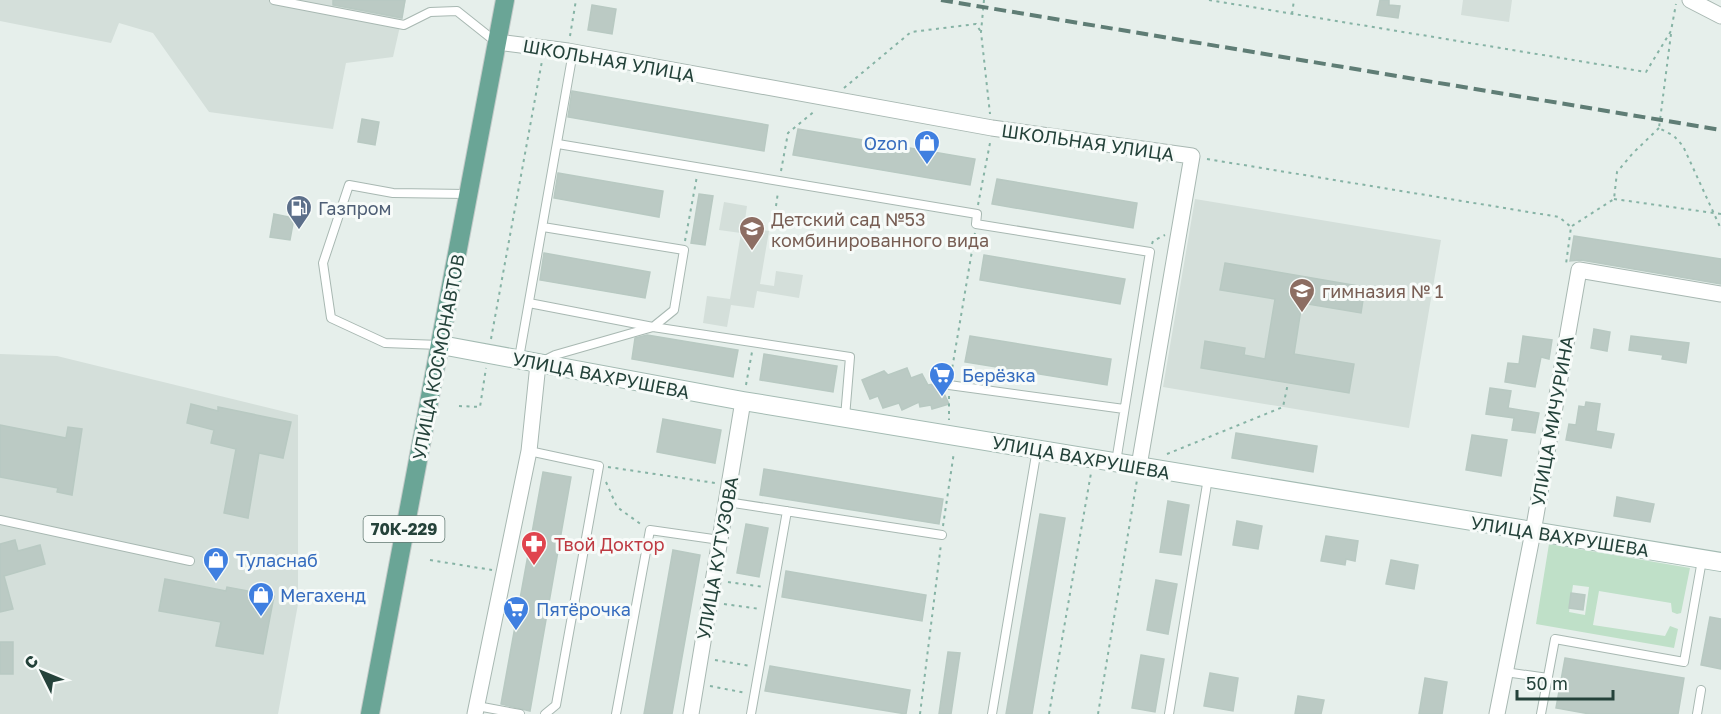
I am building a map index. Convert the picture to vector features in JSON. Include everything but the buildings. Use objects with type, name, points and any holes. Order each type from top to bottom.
[{"type":"main road","name":"УЛИЦА КОСМОНАВТОВ","points":[[370,714],[505,0]]},
{"type":"main road","name":"УЛИЦА ВАХРУШЕВА","points":[[441,345],[743,401],[1721,562]]},
{"type":"street","points":[[1690,0],[1721,16]]},
{"type":"street","name":"ШКОЛЬНАЯ УЛИЦА","points":[[497,42],[570,51],[992,128],[1192,156],[1139,466]]},
{"type":"street","points":[[1579,270],[1721,294]]},
{"type":"street","name":"УЛИЦА МИЧУРИНА","points":[[1497,714],[1533,532],[1579,270]]},
{"type":"street","points":[[476,710],[529,452],[538,364]]},
{"type":"street","name":"УЛИЦА КУТУЗОВА","points":[[690,714],[743,401]]},
{"type":"lane","points":[[274,0],[404,25],[430,12],[457,11],[497,42]]},
{"type":"lane","points":[[519,360],[558,144],[570,51]]},
{"type":"lane","points":[[558,144],[977,214],[976,224],[1150,252],[1116,462]]},
{"type":"lane","points":[[441,345],[385,343],[331,318],[322,262],[349,184],[393,193],[470,194]]},
{"type":"lane","points":[[538,364],[555,355],[653,327],[674,310],[684,250],[543,227]]},
{"type":"lane","points":[[529,303],[653,327],[850,357],[845,417]]},
{"type":"lane","points":[[949,385],[1124,409]]},
{"type":"lane","points":[[992,714],[1037,449]]},
{"type":"lane","points":[[529,452],[599,466],[556,705],[545,714]]},
{"type":"lane","points":[[1169,714],[1208,478]]},
{"type":"lane","points":[[727,502],[942,535]]},
{"type":"lane","points":[[751,714],[787,511]]},
{"type":"lane","points":[[0,520],[190,561]]},
{"type":"lane","points":[[616,714],[650,530],[720,540]]},
{"type":"lane","points":[[1541,714],[1555,639],[1684,662],[1702,559]]},
{"type":"lane","points":[[1505,672],[1548,678]]},
{"type":"lane","points":[[1697,714],[1701,690]]},
{"type":"lane","points":[[476,710],[520,714]]},
{"type":"path","points":[[570,51],[576,0]]},
{"type":"path","points":[[981,32],[984,0]]},
{"type":"path","points":[[1209,0],[1646,72],[1671,32]]},
{"type":"path","points":[[1292,14],[1294,0]]},
{"type":"path","points":[[1614,199],[1617,172],[1659,128],[1676,0]]},
{"type":"path","points":[[459,406],[480,406],[545,48]]},
{"type":"path","points":[[1659,128],[1674,136],[1683,146],[1721,229]]},
{"type":"path","points":[[1192,156],[1558,217],[1571,227]]},
{"type":"path","points":[[684,250],[698,167]]},
{"type":"path","points":[[1579,270],[1568,268],[1565,262],[1571,227],[1614,199],[1721,214]]},
{"type":"path","points":[[920,714],[958,422],[949,421],[949,385],[976,224]]},
{"type":"path","points":[[1150,252],[1153,241],[1180,227]]},
{"type":"path","points":[[743,401],[754,342]]},
{"type":"path","points":[[1161,457],[1283,407],[1288,382]]},
{"type":"path","points":[[1049,714],[1094,458]]},
{"type":"path","points":[[599,466],[729,485]]},
{"type":"path","points":[[599,466],[617,507],[631,518]]},
{"type":"path","points":[[1098,714],[1139,466]]},
{"type":"path","points":[[430,560],[505,572]]},
{"type":"path","points":[[713,580],[774,589]]},
{"type":"path","points":[[709,602],[770,610]]},
{"type":"path","points":[[700,657],[759,668]]},
{"type":"path","points":[[696,683],[754,694]]},
{"type":"shaded area","points":[[0,0],[406,0],[393,57],[346,63],[333,129],[209,112],[153,33],[119,23],[111,43],[0,21]]},
{"type":"shaded area","points":[[1463,0],[1512,0],[1509,22],[1461,15]]},
{"type":"shaded area","name":"гимназия № 1","points":[[1195,199],[1441,240],[1409,428],[1163,387]]},
{"type":"shaded area","name":"Детский сад №53 комбинированного вида","points":[[724,202],[747,206],[744,227],[769,231],[760,284],[774,286],[776,271],[803,275],[799,298],[757,291],[754,308],[731,305],[727,327],[703,323],[707,296],[730,299],[741,233],[719,230]]},
{"type":"shaded area","points":[[0,354],[57,356],[298,415],[298,604],[278,714],[0,714]]},
{"type":"green space","points":[[1549,544],[1690,568],[1681,613],[1672,612],[1671,603],[1599,591],[1593,625],[1665,636],[1670,626],[1678,629],[1674,648],[1536,624]],"holes":[[[1573,585],[1589,587],[1585,615],[1569,612]]]},
{"type":"railway","points":[[941,0],[1721,130]]},
{"type":"place","name":"Ozon","points":[[927,166]]},
{"type":"place","name":"Газпром","points":[[299,231]]},
{"type":"place","name":"Детский сад №53 комбинированного вида","points":[[752,252]]},
{"type":"place","name":"гимназия № 1","points":[[1302,314]]},
{"type":"place","name":"Берёзка","points":[[942,398]]},
{"type":"place","name":"Твой Доктор","points":[[534,567]]},
{"type":"place","name":"Туласнаб","points":[[216,583]]},
{"type":"place","name":"Мегахенд","points":[[261,618]]},
{"type":"place","name":"Пятёрочка","points":[[516,632]]}]
